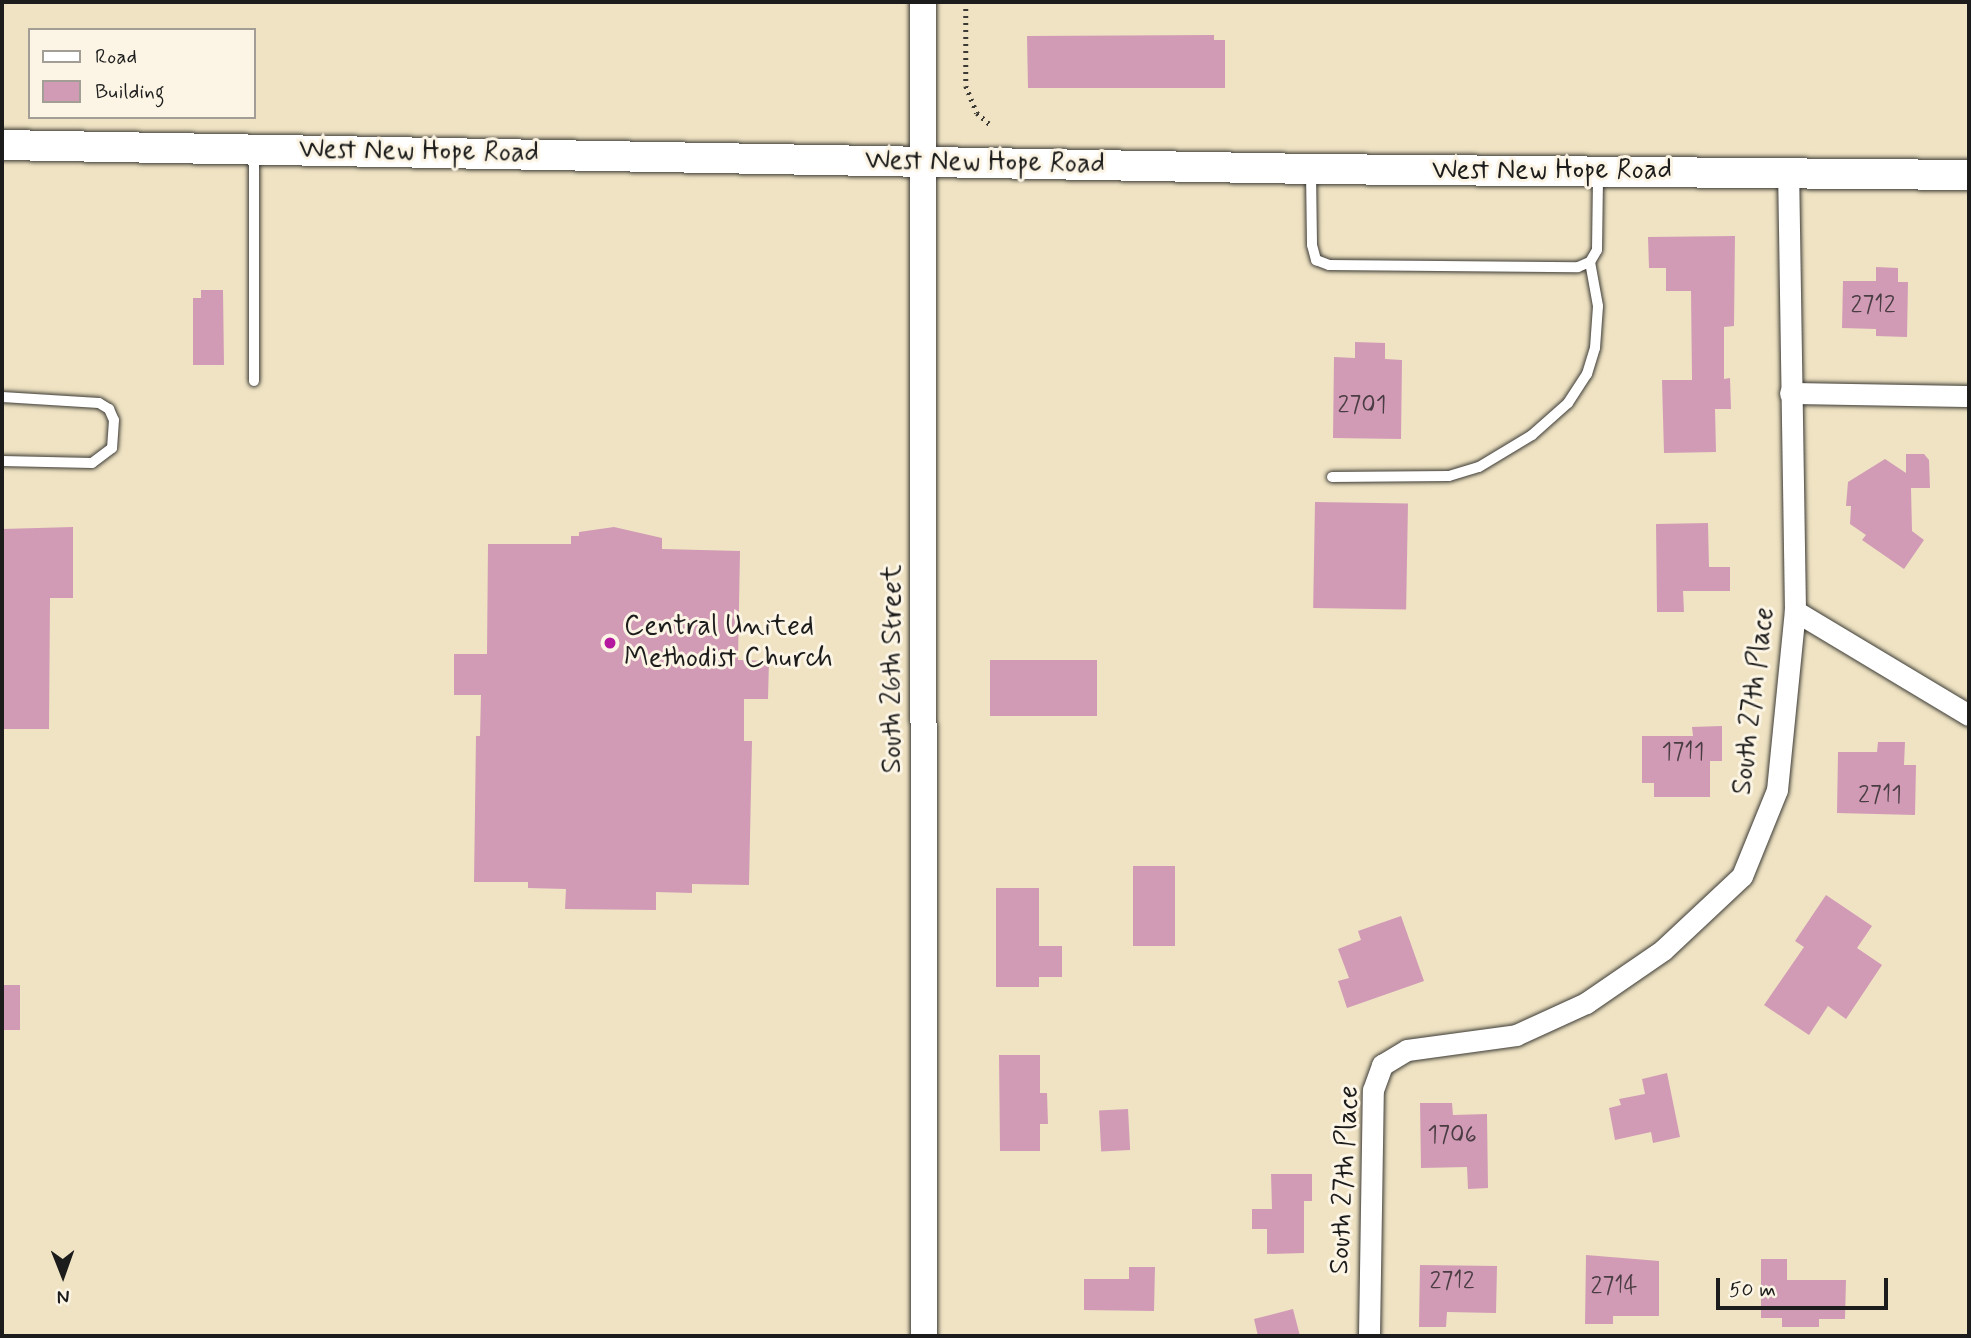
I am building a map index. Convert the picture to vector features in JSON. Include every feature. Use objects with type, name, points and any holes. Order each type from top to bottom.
[{"type":"main road","name":"West New Hope Road","points":[[2,145],[1311,169],[1969,175]]},
{"type":"street","name":"South 26th Street","points":[[923,2],[924,1336]]},
{"type":"street","name":"South 27th Place","points":[[1369,1336],[1373,1090],[1382,1065],[1407,1050],[1516,1035],[1586,1003],[1663,950],[1742,876],[1777,790],[1795,611],[1788,172]]},
{"type":"street","points":[[1790,393],[1969,396]]},
{"type":"street","points":[[1795,611],[1969,715]]},
{"type":"lane","points":[[254,149],[254,381]]},
{"type":"lane","points":[[1311,169],[1312,245],[1316,260],[1329,265],[1578,267],[1590,262],[1597,250],[1598,172]]},
{"type":"lane","points":[[1332,477],[1449,476],[1479,467],[1532,435],[1567,403],[1587,374],[1595,348],[1598,306],[1590,262]]},
{"type":"lane","points":[[2,397],[99,403],[109,410],[114,420],[112,448],[92,463],[2,461]]},
{"type":"path","points":[[966,2],[966,86],[977,113],[992,126]]},
{"type":"building","points":[[1214,35],[1214,40],[1225,40],[1225,88],[1028,88],[1027,36]]},
{"type":"building","points":[[1735,236],[1734,326],[1724,327],[1724,379],[1730,378],[1731,409],[1715,409],[1716,452],[1664,453],[1662,380],[1692,380],[1691,291],[1666,291],[1666,268],[1649,268],[1648,237]]},
{"type":"building","points":[[1876,267],[1898,268],[1898,282],[1908,282],[1907,337],[1876,336],[1876,329],[1842,328],[1843,281],[1876,281]]},
{"type":"building","points":[[201,290],[223,290],[224,365],[193,365],[193,298],[201,298]]},
{"type":"building","points":[[1355,342],[1385,343],[1385,359],[1402,360],[1401,439],[1333,438],[1334,357],[1355,358]]},
{"type":"building","points":[[1906,454],[1924,454],[1929,460],[1930,488],[1911,488],[1912,531],[1924,540],[1904,569],[1862,540],[1866,535],[1850,524],[1851,506],[1846,506],[1848,482],[1885,459],[1906,473]]},
{"type":"building","points":[[1315,502],[1408,504],[1406,610],[1313,608]]},
{"type":"building","points":[[1708,523],[1709,567],[1730,567],[1730,591],[1683,591],[1684,612],[1657,612],[1656,524]]},
{"type":"building","points":[[73,527],[73,598],[50,598],[49,729],[2,729],[2,529]]},
{"type":"building","points":[[614,527],[662,538],[662,549],[740,551],[738,660],[769,661],[768,699],[744,699],[744,741],[752,741],[749,885],[692,884],[692,893],[656,892],[656,910],[565,909],[566,889],[528,888],[528,882],[474,882],[476,736],[480,736],[481,695],[454,695],[454,654],[487,654],[488,544],[571,544],[571,536],[579,536],[579,532]]},
{"type":"building","points":[[990,660],[1097,660],[1097,716],[990,716]]},
{"type":"building","points":[[1722,726],[1722,761],[1710,761],[1710,797],[1654,797],[1654,783],[1642,783],[1642,736],[1693,736],[1692,727]]},
{"type":"building","points":[[1878,742],[1905,742],[1904,765],[1916,765],[1915,815],[1837,813],[1838,752],[1877,752]]},
{"type":"building","points":[[1133,866],[1175,866],[1175,946],[1133,946]]},
{"type":"building","points":[[996,888],[1039,888],[1039,946],[1062,946],[1062,977],[1039,977],[1039,987],[996,987]]},
{"type":"building","points":[[1826,895],[1872,926],[1857,948],[1882,965],[1846,1019],[1828,1006],[1809,1035],[1764,1005],[1804,947],[1795,941]]},
{"type":"building","points":[[1401,916],[1424,981],[1347,1008],[1338,981],[1349,978],[1338,949],[1361,940],[1358,931]]},
{"type":"building","points":[[2,985],[20,985],[20,1030],[2,1030]]},
{"type":"building","points":[[999,1055],[1040,1055],[1040,1093],[1047,1093],[1048,1124],[1040,1124],[1040,1151],[1000,1151]]},
{"type":"building","points":[[1667,1073],[1680,1137],[1653,1143],[1651,1132],[1615,1140],[1609,1108],[1621,1105],[1619,1099],[1645,1094],[1642,1079]]},
{"type":"building","points":[[1420,1103],[1452,1103],[1453,1115],[1487,1114],[1488,1188],[1468,1189],[1467,1167],[1421,1168]]},
{"type":"building","points":[[1128,1109],[1130,1150],[1101,1151],[1099,1111]]},
{"type":"building","points":[[1271,1174],[1312,1174],[1312,1201],[1304,1201],[1304,1253],[1267,1254],[1267,1229],[1252,1229],[1252,1209],[1272,1209]]},
{"type":"building","points":[[1586,1255],[1659,1261],[1659,1316],[1613,1316],[1613,1324],[1585,1324]]},
{"type":"building","points":[[1761,1259],[1787,1259],[1787,1280],[1846,1280],[1845,1319],[1819,1319],[1819,1327],[1782,1327],[1782,1318],[1761,1318]]},
{"type":"building","points":[[1420,1265],[1497,1266],[1496,1313],[1447,1312],[1446,1327],[1419,1327]]},
{"type":"building","points":[[1129,1267],[1155,1267],[1154,1311],[1084,1310],[1084,1279],[1129,1279]]},
{"type":"building","points":[[1293,1309],[1300,1336],[1258,1336],[1254,1319]]},
{"type":"place","name":"Central United Methodist Church","points":[[610,643]]}]
